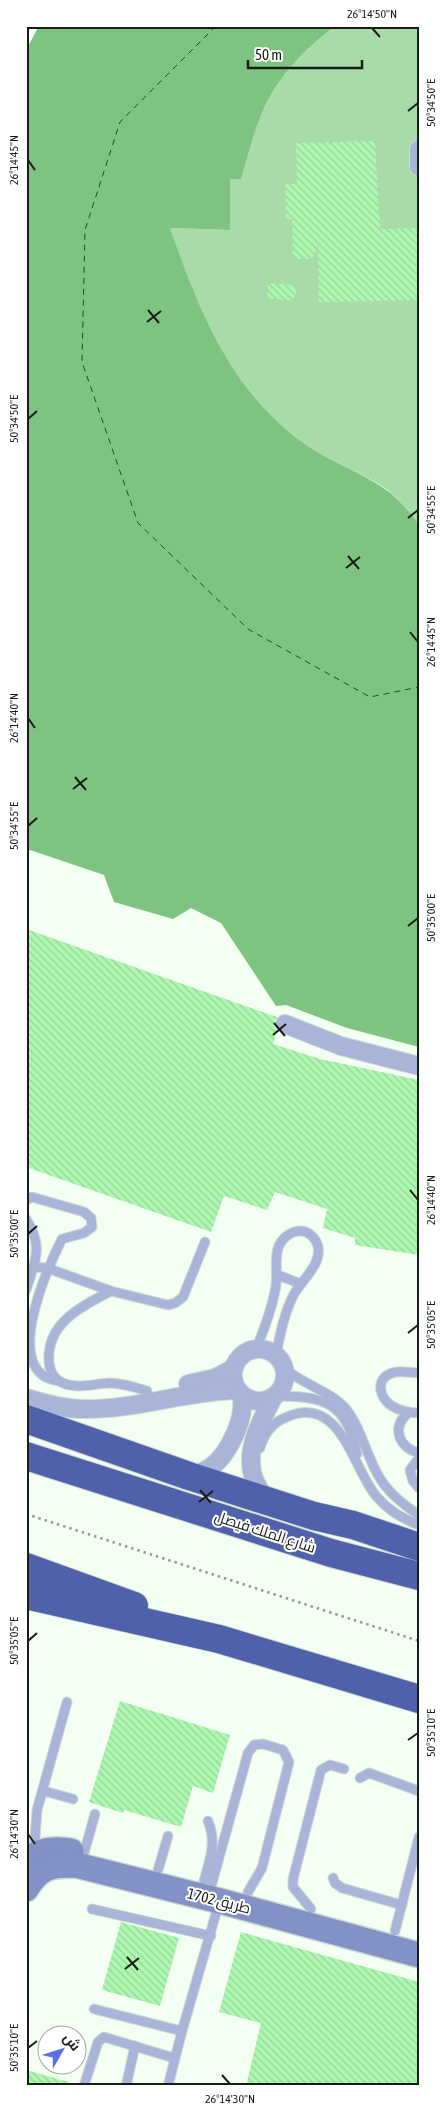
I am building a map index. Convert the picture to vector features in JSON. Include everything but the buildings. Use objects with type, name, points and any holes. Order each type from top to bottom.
[{"type":"highway","points":[[26,1419],[189,1476],[314,1516],[354,1525],[419,1547]]},
{"type":"highway","name":"شارع الملك فيصل","points":[[26,1456],[331,1553],[419,1576]]},
{"type":"highway","points":[[26,1567],[219,1639],[419,1699]]},
{"type":"highway","points":[[26,1596],[219,1639]]},
{"type":"street","points":[[419,149],[419,165]]},
{"type":"street","points":[[285,1024],[341,1046],[419,1066]]},
{"type":"street","points":[[270,1502],[260,1491],[252,1477],[250,1467],[256,1451],[259,1426],[274,1397],[282,1389],[285,1379],[281,1362],[263,1349],[256,1349],[242,1355],[234,1368],[234,1384],[240,1392],[256,1401],[274,1397]]},
{"type":"street","points":[[26,1388],[50,1395],[81,1399],[112,1397],[205,1381],[234,1368]]},
{"type":"street","points":[[26,1398],[65,1408],[98,1409],[203,1392],[240,1392]]},
{"type":"street","points":[[189,1476],[198,1474],[212,1466],[226,1450],[242,1414],[240,1392]]},
{"type":"street","name":"طريق 1702","points":[[30,1857],[58,1848],[158,1870],[419,1955]]},
{"type":"street","name":"طريق 1702","points":[[26,1889],[32,1879],[44,1869],[54,1865],[76,1865],[221,1889],[311,1909],[395,1931],[419,1940]]},
{"type":"lane","points":[[26,1200],[32,1197],[84,1212],[91,1218],[92,1227],[84,1234],[62,1239],[47,1268],[28,1325],[28,1354],[35,1371],[42,1377],[71,1385],[111,1383],[147,1391]]},
{"type":"lane","points":[[26,1219],[32,1228],[38,1250],[26,1290]]},
{"type":"lane","points":[[256,1349],[269,1316],[278,1276],[276,1256],[282,1240],[291,1233],[304,1231],[314,1238],[319,1250],[315,1264],[290,1304],[281,1362],[305,1384],[334,1399],[345,1414],[378,1476],[391,1493],[419,1515]]},
{"type":"lane","points":[[33,1267],[47,1268],[110,1291],[168,1304],[176,1303],[183,1297],[205,1242]]},
{"type":"lane","points":[[278,1276],[301,1284]]},
{"type":"lane","points":[[59,1381],[53,1376],[49,1364],[48,1351],[57,1331],[77,1308],[110,1291]]},
{"type":"lane","points":[[419,1373],[394,1372],[381,1382],[382,1395],[393,1407],[419,1413]]},
{"type":"lane","points":[[274,1397],[316,1398],[345,1414],[352,1432],[359,1465]]},
{"type":"lane","points":[[409,1412],[400,1423],[399,1437],[407,1448],[419,1453]]},
{"type":"lane","points":[[314,1516],[300,1506],[277,1495],[267,1485],[256,1451],[275,1424],[289,1416],[306,1413],[322,1418],[336,1428],[377,1497],[398,1514],[419,1525]]},
{"type":"lane","points":[[419,1458],[410,1470],[413,1481],[419,1488]]},
{"type":"lane","points":[[30,1857],[37,1810],[44,1792],[67,1702]]},
{"type":"lane","points":[[168,2086],[182,2030],[211,1936],[221,1889],[224,1840],[250,1749],[258,1744],[283,1750],[288,1758],[289,1766],[262,1868],[221,1889]]},
{"type":"lane","points":[[311,1909],[293,1887],[293,1879],[321,1770],[330,1765],[344,1770]]},
{"type":"lane","points":[[360,1778],[364,1774],[373,1774],[419,1791]]},
{"type":"lane","points":[[44,1792],[72,1799]]},
{"type":"lane","points":[[84,1853],[95,1814]]},
{"type":"lane","points":[[208,1821],[213,1838],[213,1850],[221,1889]]},
{"type":"lane","points":[[158,1870],[168,1836]]},
{"type":"lane","points":[[395,1931],[419,1837]]},
{"type":"lane","points":[[213,1838],[224,1840]]},
{"type":"lane","points":[[333,1878],[338,1886],[402,1905]]},
{"type":"lane","points":[[92,1909],[211,1936]]},
{"type":"lane","points":[[94,2009],[182,2030]]},
{"type":"lane","points":[[84,2086],[100,2040],[106,2038],[174,2058]]},
{"type":"lane","points":[[126,2086],[135,2046]]},
{"type":"path","points":[[26,1514],[419,1641]]},
{"type":"shaded area","points":[[39,26],[335,26],[292,65],[268,100],[256,129],[241,179],[230,179],[230,230],[170,228],[193,290],[221,349],[238,376],[258,402],[281,425],[308,446],[376,483],[390,493],[419,524],[419,1047],[347,1028],[286,1005],[276,1006],[221,923],[191,908],[173,919],[114,902],[104,875],[30,850],[26,852],[26,50]]},
{"type":"shaded area","points":[[335,26],[419,26],[419,524],[385,488],[308,446],[281,425],[258,402],[238,376],[206,320],[170,228],[230,230],[229,179],[241,179],[256,129],[268,100],[292,65]]},
{"type":"ferry route","points":[[216,26],[120,122],[85,230],[82,362],[138,523],[248,629],[370,697],[419,687]]}]
